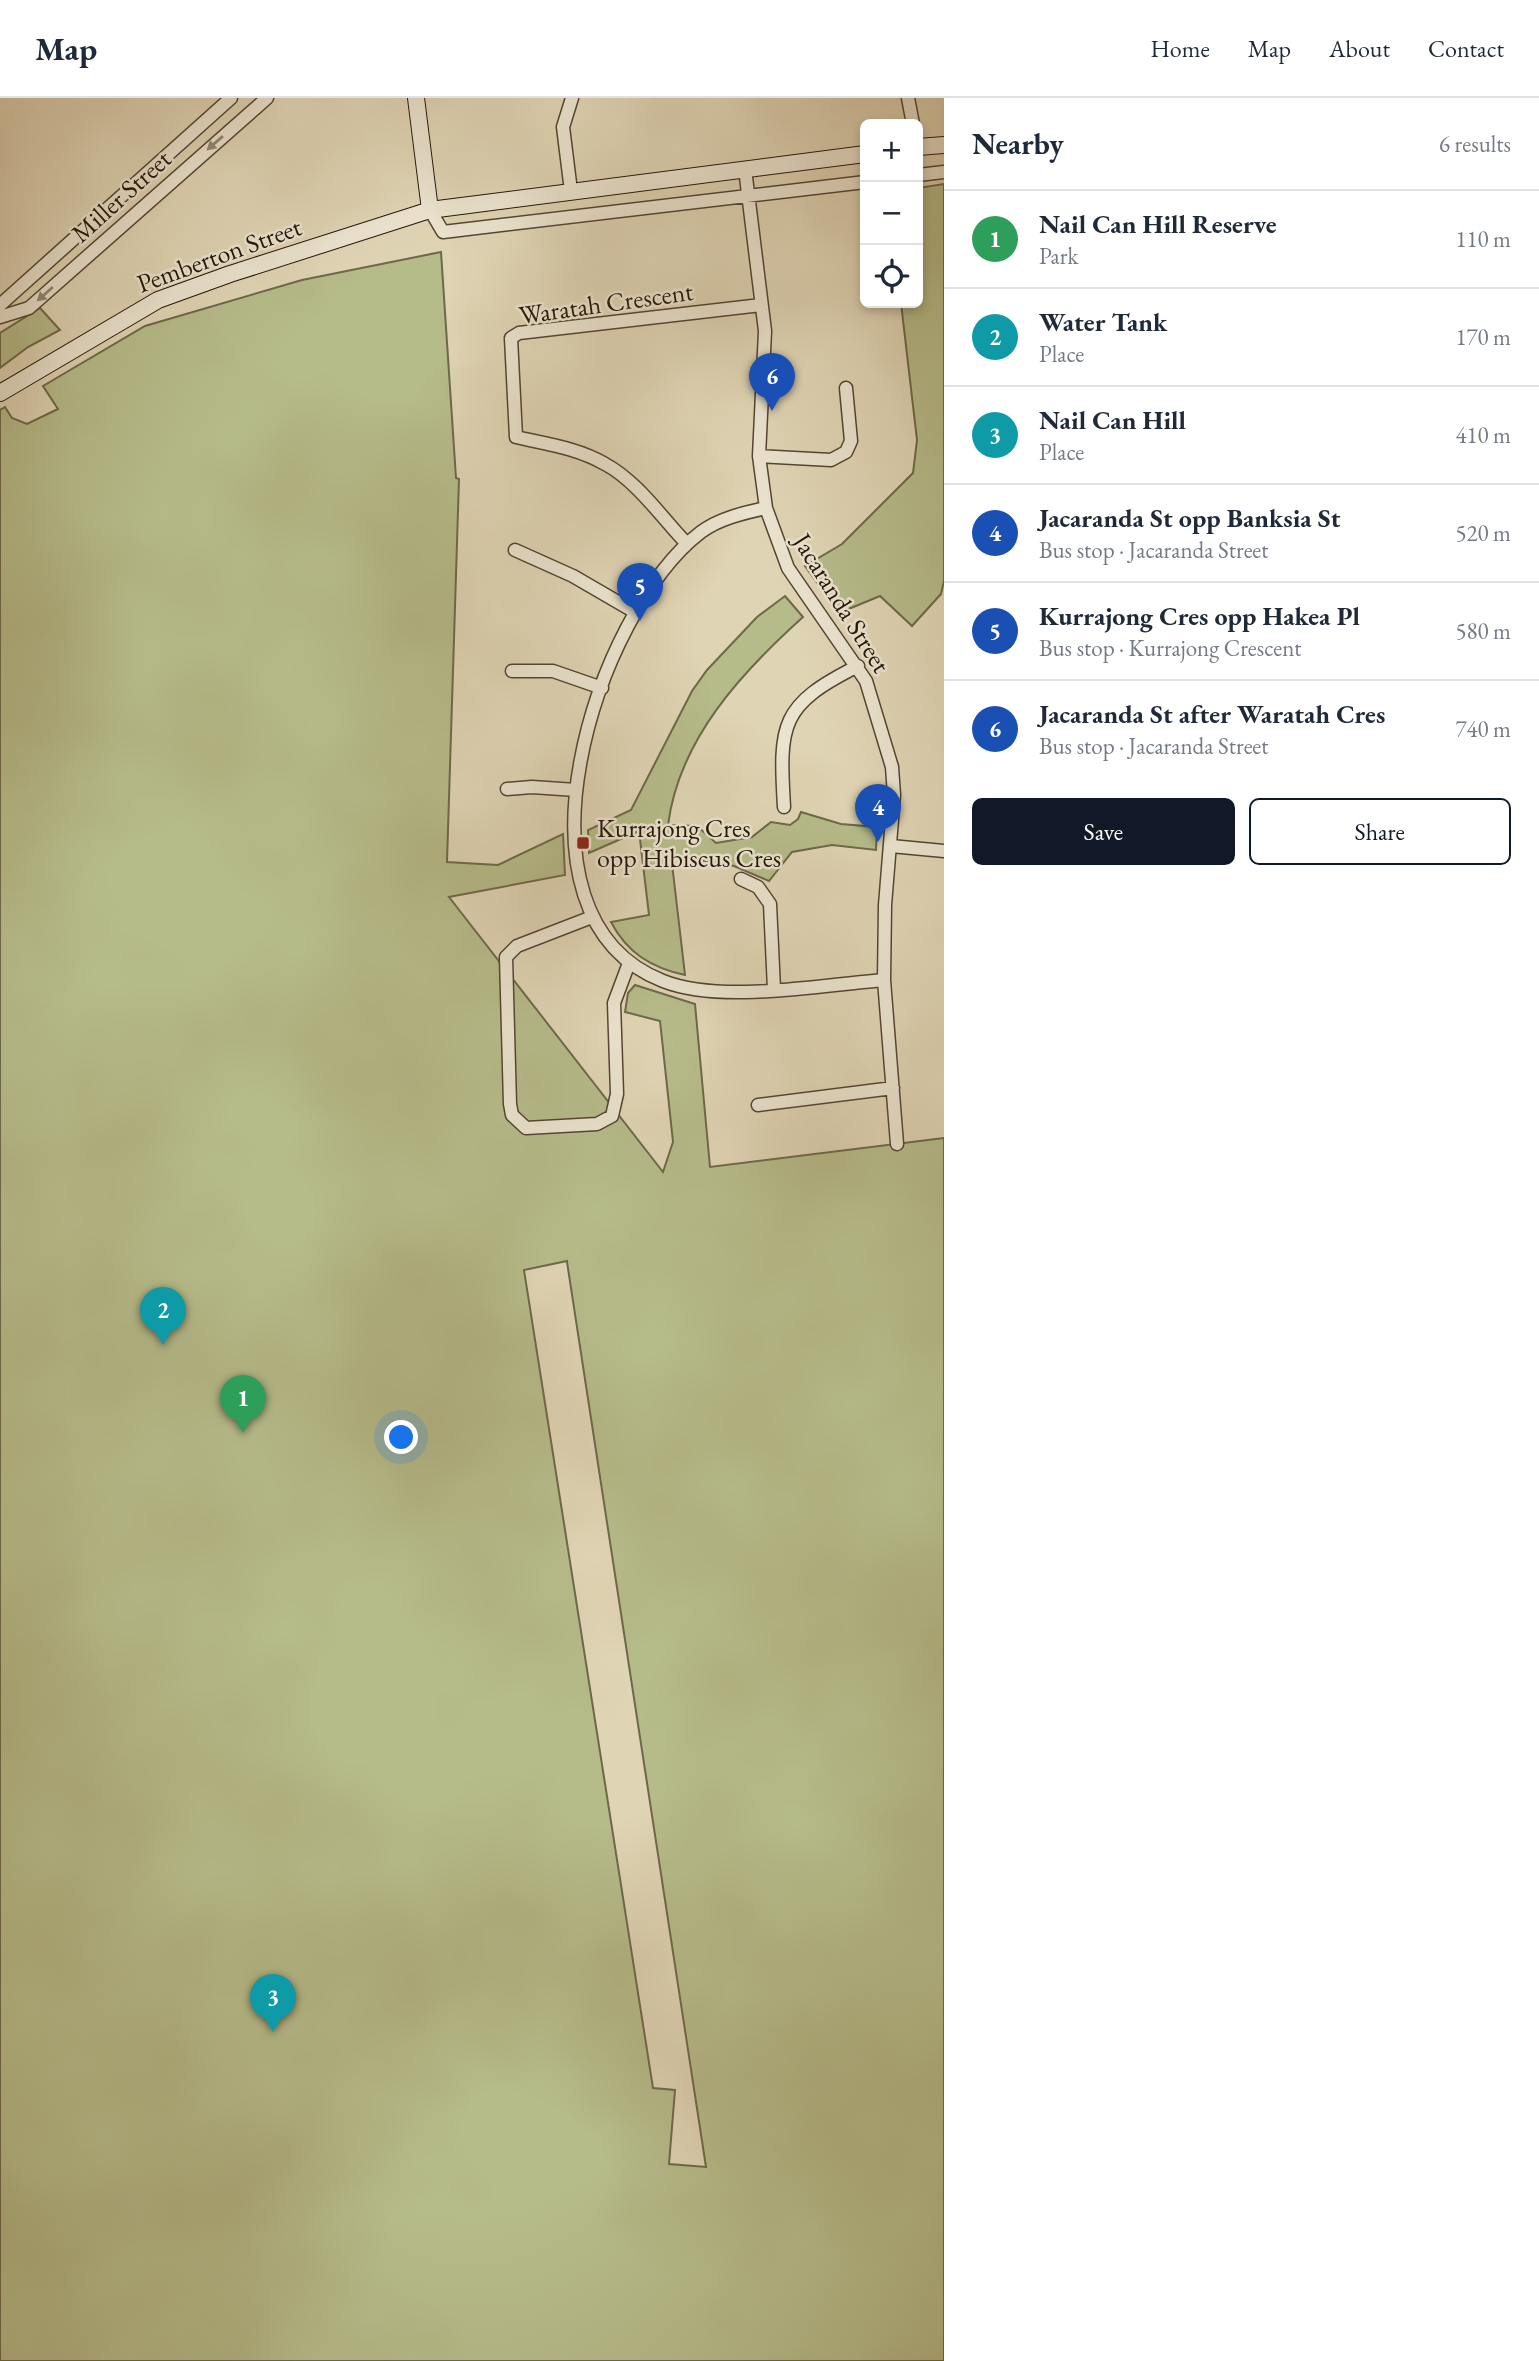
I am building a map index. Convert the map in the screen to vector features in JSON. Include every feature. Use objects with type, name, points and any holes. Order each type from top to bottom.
[{"type":"main road","points":[[416,98],[430,210]]},
{"type":"main road","points":[[923,147],[944,145]]},
{"type":"main road","name":"Pemberton Street","points":[[0,393],[134,312],[175,293],[430,210],[860,155]]},
{"type":"street","name":"Miller Street","points":[[0,305],[231,98]]},
{"type":"street","name":"Miller Street","points":[[0,317],[29,308],[267,98]]},
{"type":"street","points":[[571,191],[563,127],[572,98]]},
{"type":"street","points":[[908,98],[912,119]]},
{"type":"street","name":"Jacaranda Street","points":[[745,169],[766,347],[759,456],[766,508],[789,568],[858,666],[874,701],[888,747],[894,795],[885,905],[884,980],[897,1144]]},
{"type":"street","points":[[923,174],[944,172]]},
{"type":"street","points":[[430,210],[443,232],[860,183]]},
{"type":"street","name":"Waratah Crescent","points":[[687,544],[631,483],[606,464],[570,449],[516,437],[511,338],[519,333],[761,304]]},
{"type":"street","points":[[759,456],[831,460],[842,456],[851,441],[846,388]]},
{"type":"street","points":[[766,508],[722,520],[703,530],[657,579],[635,612],[602,688],[583,747],[576,790],[577,863],[592,917],[609,944],[629,963],[660,981],[694,990],[723,992],[884,980]]},
{"type":"street","points":[[515,550],[573,576],[635,612]]},
{"type":"street","points":[[785,807],[781,749],[785,727],[795,708],[810,693],[858,666]]},
{"type":"street","points":[[512,671],[554,671],[602,688]]},
{"type":"street","points":[[507,789],[532,787],[576,790]]},
{"type":"street","points":[[891,846],[944,851]]},
{"type":"street","points":[[741,879],[758,887],[770,904],[774,989]]},
{"type":"street","points":[[592,917],[517,946],[506,957],[510,1104],[512,1115],[526,1128],[597,1124],[612,1116],[617,1094],[614,1003],[629,963]]},
{"type":"street","points":[[758,1105],[893,1088]]},
{"type":"green space","points":[[944,184],[944,581],[941,594],[912,626],[880,596],[839,613],[805,566],[842,544],[913,473],[917,440],[902,308],[923,308],[923,187]]},
{"type":"green space","points":[[441,252],[456,478],[459,479],[447,862],[498,865],[563,834],[565,875],[449,897],[663,1172],[673,1142],[660,1021],[625,1012],[628,993],[635,985],[695,1004],[710,1167],[944,1138],[944,2361],[0,2361],[0,410],[5,407],[12,418],[27,424],[58,409],[43,386],[145,326],[302,280]],"holes":[[[567,1261],[706,2167],[669,2164],[675,2090],[653,2088],[524,1270]]]},
{"type":"green space","points":[[40,308],[60,330],[28,347],[0,368],[0,333]]},
{"type":"green space","points":[[785,596],[803,617],[736,684],[699,736],[674,794],[668,825],[697,826],[716,843],[752,837],[771,822],[790,825],[798,819],[801,812],[841,824],[877,827],[876,850],[832,845],[792,852],[769,881],[734,866],[671,855],[685,975],[673,972],[651,963],[633,951],[611,922],[649,915],[639,831],[589,853],[588,830],[631,810],[692,691],[707,670],[757,617]]},
{"type":"place","name":"Jacaranda St after Waratah Cres","points":[[772,411]]},
{"type":"place","name":"Kurrajong Cres opp Hakea Pl","points":[[640,621]]},
{"type":"place","name":"Jacaranda St opp Banksia St","points":[[878,842]]},
{"type":"place","name":"Kurrajong Cres opp Hibiscus Cres","points":[[583,843]]},
{"type":"place","name":"Water Tank","points":[[163,1345]]},
{"type":"place","name":"Nail Can Hill Reserve","points":[[243,1433]]},
{"type":"place","name":"Nail Can Hill","points":[[273,2032]]}]
